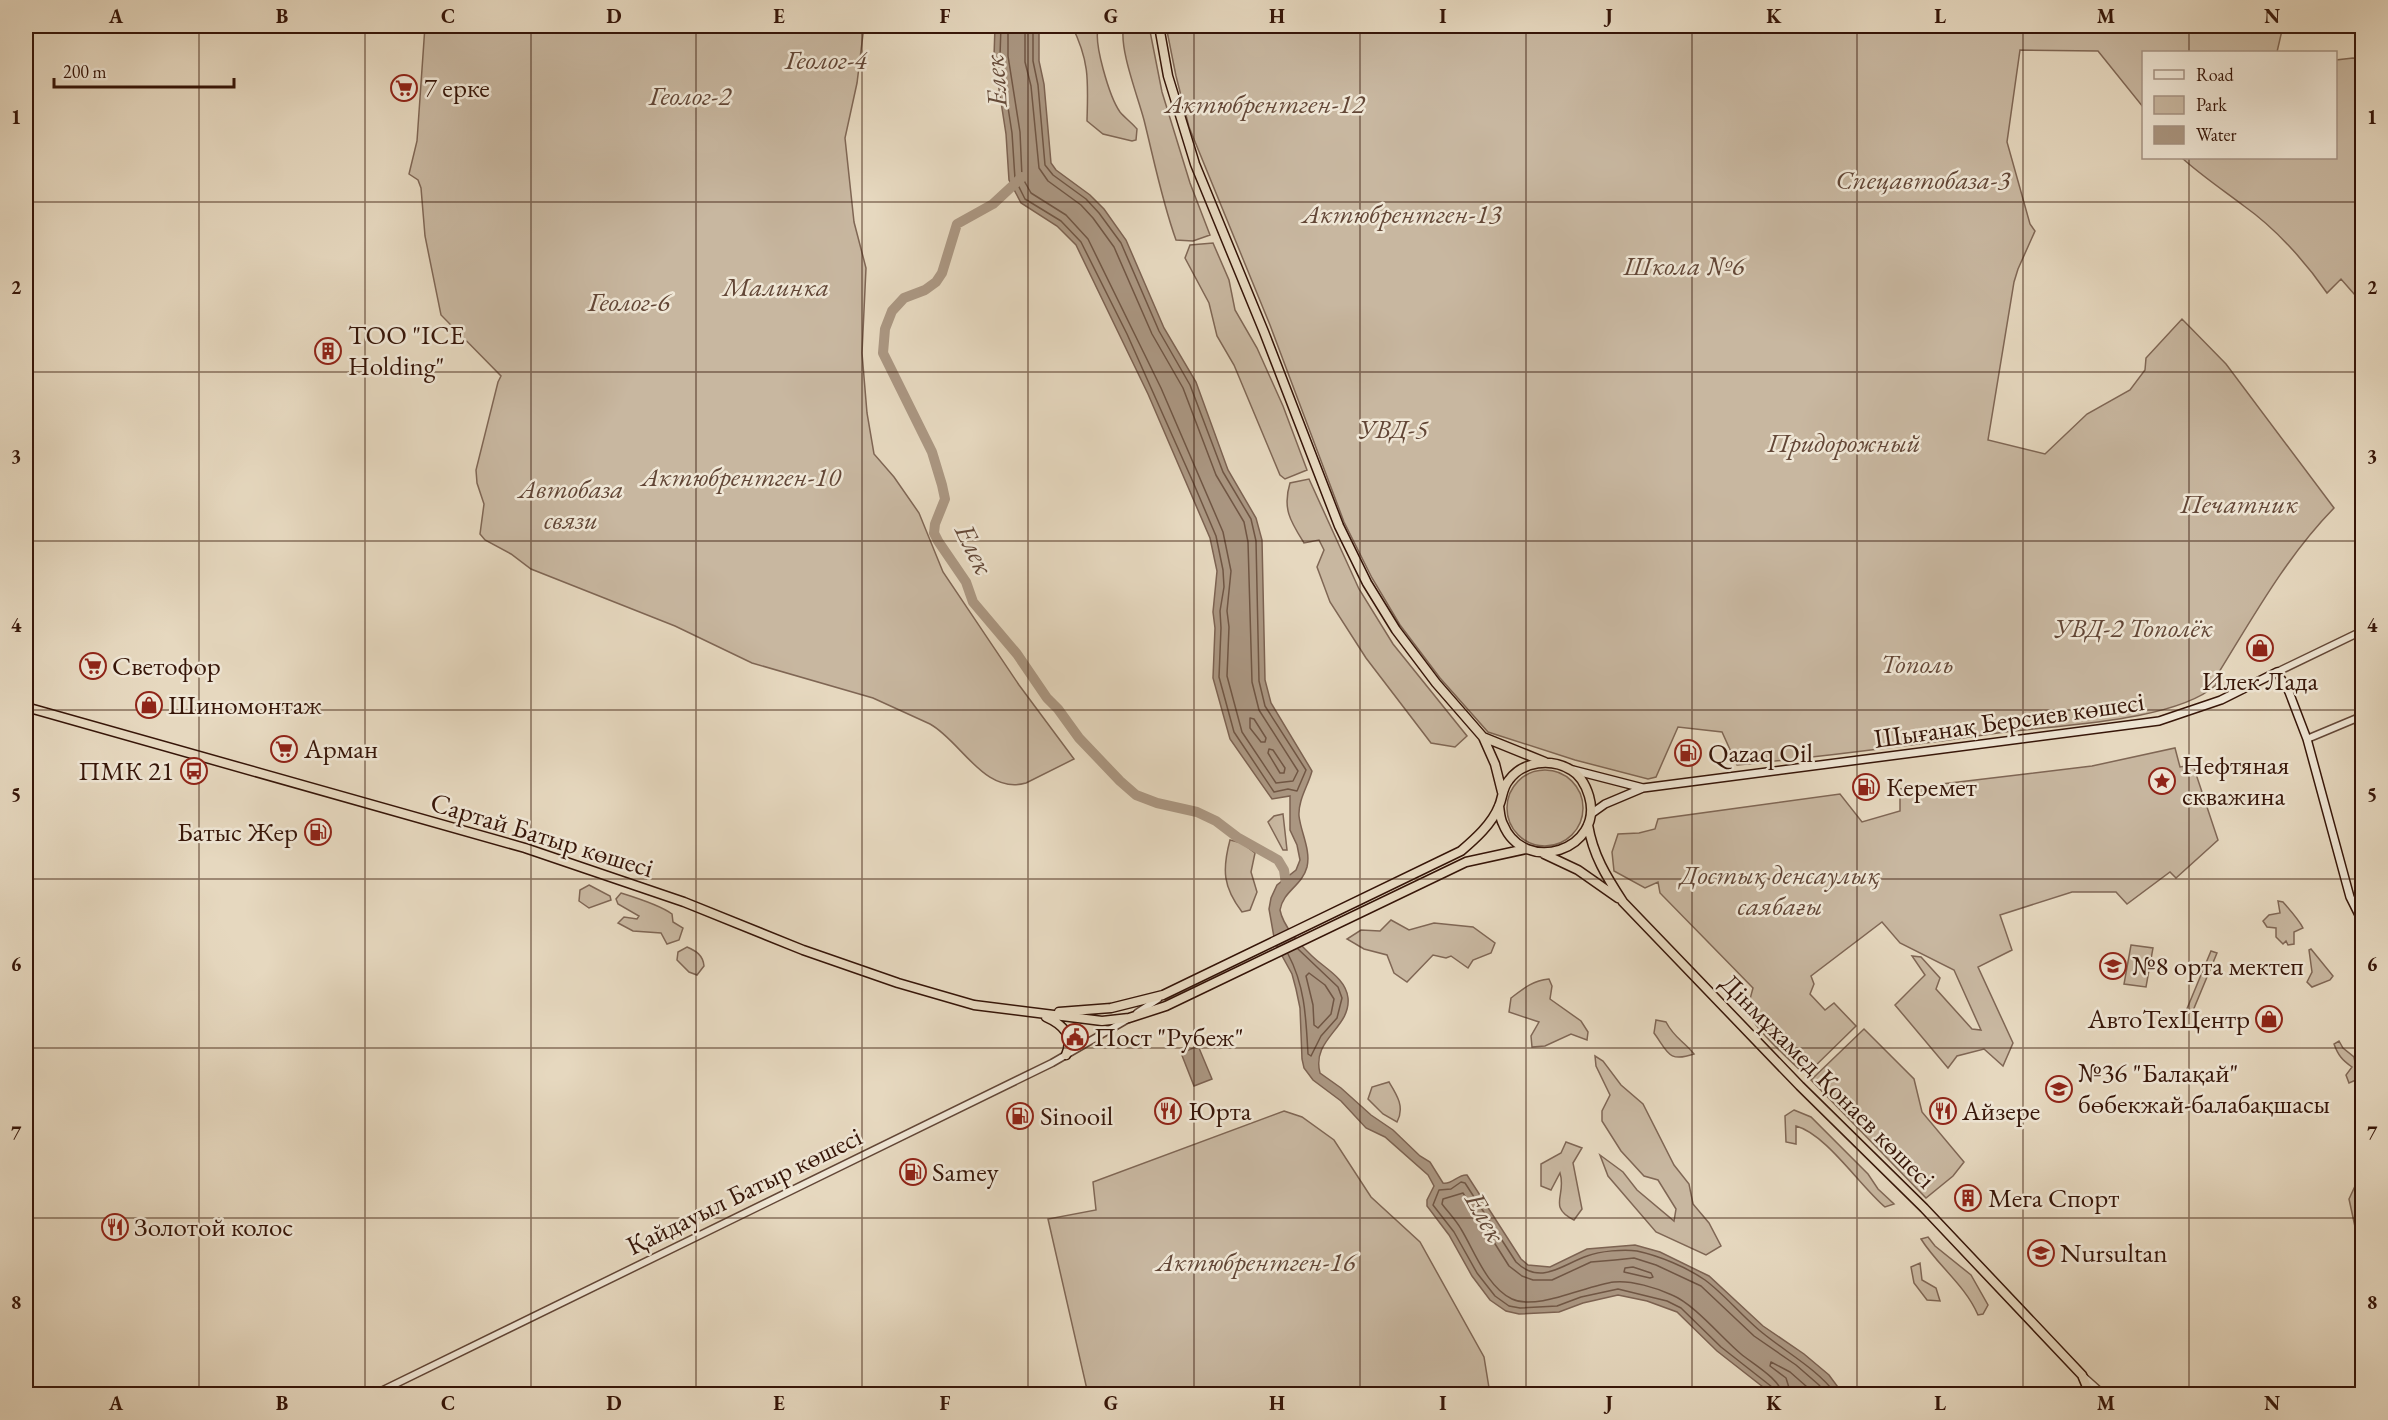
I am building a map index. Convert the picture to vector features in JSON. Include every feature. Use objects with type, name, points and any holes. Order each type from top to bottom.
[{"type":"highway","points":[[1159,26],[1168,76],[1195,164],[1264,332],[1339,526],[1367,584],[1396,630],[1436,683],[1483,737],[1495,764],[1502,792]]},
{"type":"highway","name":"Сартай Батыр көшесі","points":[[26,707],[580,866],[684,902],[803,950],[898,983],[974,1005],[1040,1014]]},
{"type":"highway","points":[[1483,737],[1545,762],[1570,769],[1580,778],[1587,789],[1590,801],[1588,825],[1594,855],[1623,902]]},
{"type":"highway","points":[[1545,762],[1532,764],[1519,770],[1509,780],[1502,792],[1499,806],[1502,823],[1511,838],[1526,849],[1543,853],[1578,870],[1623,902]]},
{"type":"highway","points":[[1040,1014],[1111,1008],[1163,995],[1461,851],[1476,839],[1499,806]]},
{"type":"highway","points":[[1543,853],[1557,852],[1570,846],[1588,825]]},
{"type":"highway","points":[[1040,1014],[1102,1021],[1129,1018],[1166,1006],[1466,862],[1526,849]]},
{"type":"highway","name":"Дінмұхамед Қонаев көшесі","points":[[1623,902],[1800,1086],[1924,1208],[2082,1375]]},
{"type":"highway","points":[[1040,1014],[1061,1025],[1066,1031],[1070,1042],[1066,1055]]},
{"type":"highway","points":[[2082,1375],[2090,1395]]},
{"type":"main road","points":[[2277,672],[2289,692],[2307,739],[2350,897],[2362,921]]},
{"type":"main road","name":"Шығанақ Берсиев көшесі","points":[[1643,788],[2159,721],[2221,700],[2277,672]]},
{"type":"main road","points":[[1570,769],[1643,788]]},
{"type":"main road","points":[[1590,814],[1612,801],[1643,788]]},
{"type":"street","name":"Шығанақ Берсиев көшесі","points":[[2277,672],[2362,632]]},
{"type":"street","points":[[2307,739],[2362,717]]},
{"type":"street","name":"Қайдауыл Батыр көшесі","points":[[375,1395],[1066,1055],[1163,995]]},
{"type":"street","name":"Дінмұхамед Қонаев көшесі","points":[[2082,1375],[2103,1395]]},
{"type":"green space","points":[[425,26],[864,26],[857,83],[845,138],[854,222],[866,268],[862,353],[867,413],[874,454],[894,477],[919,513],[943,572],[1019,685],[1074,759],[1026,783],[1011,785],[998,781],[985,774],[930,724],[873,698],[752,663],[675,626],[531,569],[511,554],[485,540],[480,534],[484,504],[477,483],[476,470],[501,376],[441,315],[425,236],[421,188],[418,180],[409,174],[417,141]]},
{"type":"green space","points":[[1072,26],[1099,26],[1098,43],[1107,82],[1120,112],[1137,129],[1136,140],[1103,134],[1087,121],[1087,72]]},
{"type":"green space","points":[[1124,26],[1149,26],[1162,92],[1190,183],[1210,235],[1193,241],[1176,240],[1129,72],[1124,46]]},
{"type":"green space","points":[[1166,26],[2283,26],[2277,51],[2142,51],[2142,106],[2098,51],[2020,50],[2007,142],[2030,224],[2035,231],[2014,282],[1988,440],[2045,454],[2087,414],[2130,390],[2145,370],[2146,358],[2182,319],[2226,364],[2334,508],[2300,547],[2270,589],[2216,677],[2216,685],[2198,697],[2174,707],[2085,724],[1737,765],[1722,732],[1678,727],[1656,777],[1648,779],[1575,760],[1488,732],[1440,678],[1400,625],[1372,578],[1344,522],[1270,325],[1189,127]]},
{"type":"green space","points":[[2353,58],[2362,60],[2362,303],[2341,279],[2327,293],[2299,257],[2267,224],[2183,159],[2337,159],[2337,60]]},
{"type":"green space","points":[[1213,243],[1229,280],[1235,310],[1257,348],[1283,406],[1307,470],[1285,479],[1280,475],[1234,365],[1217,336],[1209,303],[1185,258],[1190,245]]},
{"type":"green space","points":[[1309,479],[1359,589],[1393,644],[1467,736],[1455,747],[1431,743],[1366,658],[1330,602],[1317,567],[1324,550],[1319,540],[1304,543],[1287,508],[1290,483]]},
{"type":"green space","name":"Достық денсаулық саябағы","points":[[2175,748],[2180,767],[2193,765],[2218,840],[2176,878],[2170,872],[2127,904],[2116,892],[2072,892],[2000,915],[2012,950],[1978,967],[2013,1043],[2003,1066],[1984,1049],[1957,1056],[1948,1068],[1895,1005],[1925,975],[1912,956],[1921,957],[1940,978],[1936,989],[1972,1029],[1981,1030],[1954,970],[1900,943],[1882,922],[1811,976],[1814,984],[1810,994],[1825,1010],[1834,1003],[1856,1026],[1808,1073],[1802,1072],[1764,1034],[1752,1018],[1749,1006],[1753,988],[1660,893],[1658,882],[1645,888],[1614,871],[1612,852],[1618,834],[1639,833],[1655,829],[1658,819],[1840,794],[1862,822],[1900,811],[1900,789],[2092,766]]},
{"type":"green space","points":[[1545,770],[1559,773],[1572,781],[1580,794],[1583,808],[1580,822],[1572,835],[1559,843],[1545,846],[1531,843],[1518,835],[1510,822],[1507,808],[1510,794],[1518,781],[1531,773]]},
{"type":"green space","points":[[1283,814],[1287,850],[1283,850],[1268,822],[1274,816]]},
{"type":"green space","points":[[1230,840],[1242,843],[1255,853],[1251,872],[1257,892],[1250,910],[1242,912],[1231,894],[1226,878],[1225,869]]},
{"type":"green space","points":[[589,885],[610,896],[611,900],[589,908],[579,901],[580,890]]},
{"type":"green space","points":[[621,893],[655,905],[672,914],[673,922],[683,928],[679,940],[667,944],[661,933],[633,931],[618,923],[624,917],[637,919],[639,916],[618,904],[616,899]]},
{"type":"green space","points":[[2278,901],[2283,902],[2303,928],[2294,932],[2294,944],[2288,945],[2286,941],[2283,944],[2276,937],[2276,928],[2267,927],[2263,921],[2269,915],[2280,913]]},
{"type":"green space","points":[[1391,920],[1409,930],[1434,923],[1473,927],[1495,943],[1491,953],[1473,960],[1468,968],[1451,956],[1446,958],[1433,955],[1407,982],[1394,973],[1387,955],[1364,949],[1347,939],[1361,930],[1380,931]]},
{"type":"green space","points":[[2131,945],[2153,948],[2146,987],[2124,984]]},
{"type":"green space","points":[[687,947],[702,959],[704,966],[697,975],[689,972],[677,960],[678,952]]},
{"type":"green space","points":[[2311,949],[2333,976],[2330,980],[2312,987],[2307,982],[2312,972],[2309,950]]},
{"type":"green space","points":[[2211,951],[2217,953],[2192,1013],[2186,1011]]},
{"type":"green space","points":[[1549,979],[1552,986],[1550,999],[1581,1021],[1588,1032],[1587,1040],[1571,1034],[1545,1046],[1532,1047],[1531,1036],[1539,1022],[1509,1012],[1511,998],[1533,983]]},
{"type":"green space","points":[[1656,1020],[1666,1022],[1694,1054],[1679,1057],[1670,1054],[1654,1033]]},
{"type":"green space","points":[[1864,1029],[1914,1079],[1922,1112],[1964,1162],[1953,1176],[1926,1198],[1811,1080]]},
{"type":"green space","points":[[2339,1041],[2343,1048],[2354,1057],[2356,1080],[2349,1083],[2346,1075],[2352,1067],[2337,1051],[2334,1044]]},
{"type":"green space","points":[[1595,1056],[1603,1061],[1621,1085],[1643,1104],[1674,1165],[1689,1184],[1693,1204],[1709,1223],[1721,1246],[1706,1255],[1656,1232],[1608,1176],[1600,1155],[1623,1172],[1637,1190],[1674,1221],[1676,1209],[1658,1180],[1644,1176],[1621,1151],[1602,1121],[1602,1111],[1610,1095],[1596,1066]]},
{"type":"green space","points":[[1389,1082],[1400,1106],[1397,1122],[1383,1114],[1368,1099],[1372,1087]]},
{"type":"green space","points":[[1794,1110],[1811,1117],[1868,1174],[1878,1189],[1894,1204],[1885,1207],[1831,1150],[1807,1131],[1796,1126],[1796,1144],[1786,1142],[1785,1116]]},
{"type":"green space","name":"Актюбрентген-16","points":[[1284,1111],[1302,1117],[1334,1140],[1371,1197],[1420,1242],[1484,1357],[1490,1394],[1118,1394],[1117,1389],[1088,1394],[1048,1219],[1096,1210],[1093,1182]]},
{"type":"green space","points":[[1566,1142],[1582,1148],[1573,1163],[1582,1209],[1574,1220],[1561,1210],[1560,1173],[1551,1190],[1541,1186],[1541,1164],[1561,1153]]},
{"type":"green space","points":[[2362,1171],[2362,1259],[2349,1199]]},
{"type":"green space","points":[[1928,1237],[1935,1246],[1971,1275],[1988,1305],[1983,1314],[1978,1315],[1966,1294],[1921,1239]]},
{"type":"green space","points":[[1920,1263],[1922,1280],[1936,1288],[1940,1301],[1927,1300],[1914,1283],[1911,1267]]},
{"type":"water","points":[[995,26],[1039,26],[1039,61],[1044,84],[1051,163],[1056,170],[1090,195],[1104,209],[1126,240],[1164,328],[1196,382],[1228,470],[1256,518],[1262,540],[1265,680],[1271,703],[1312,771],[1299,810],[1308,854],[1307,867],[1305,874],[1285,898],[1280,910],[1293,935],[1307,952],[1339,979],[1348,998],[1344,1018],[1321,1051],[1320,1073],[1430,1162],[1443,1183],[1467,1175],[1521,1259],[1528,1265],[1550,1267],[1587,1249],[1635,1245],[1660,1252],[1709,1276],[1763,1326],[1804,1354],[1829,1375],[1843,1394],[1772,1394],[1717,1351],[1677,1312],[1647,1301],[1618,1295],[1583,1303],[1559,1312],[1519,1314],[1506,1311],[1490,1300],[1472,1276],[1449,1235],[1427,1206],[1427,1200],[1434,1186],[1428,1175],[1385,1137],[1366,1128],[1341,1101],[1313,1080],[1304,1068],[1300,1008],[1296,989],[1292,974],[1275,943],[1269,909],[1277,885],[1296,870],[1300,860],[1297,845],[1290,830],[1290,796],[1272,799],[1230,739],[1213,678],[1215,628],[1213,612],[1217,571],[1210,538],[1148,394],[1076,245],[1057,226],[1021,203],[1009,180],[1006,134],[994,57]]},
{"type":"water","points":[[1199,1048],[1212,1079],[1194,1086],[1181,1053]]},
{"type":"waterway","name":"Елек","points":[[1022,177],[993,204],[957,224],[942,273],[936,282],[925,290],[904,298],[892,311],[885,329],[883,353],[932,452],[942,485],[945,499],[935,524],[934,533],[966,582],[973,602],[1017,654],[1047,698],[1079,738],[1120,781],[1136,795],[1157,803],[1197,812],[1216,821],[1237,837],[1278,860],[1284,870],[1286,884]]},
{"type":"place","name":"7 ерке","points":[[404,88]]},
{"type":"place","name":"ТОО \"ICE Holding\"","points":[[328,351]]},
{"type":"place","name":"Илек Лада","points":[[2260,648]]},
{"type":"place","name":"Светофор","points":[[93,666]]},
{"type":"place","name":"Шиномонтаж","points":[[149,705]]},
{"type":"place","name":"Арман","points":[[284,749]]},
{"type":"place","name":"Qazaq Oil","points":[[1688,753]]},
{"type":"place","name":"ПМК 21","points":[[194,771]]},
{"type":"place","name":"Нефтяная скважина","points":[[2162,781]]},
{"type":"place","name":"Керемет","points":[[1866,787]]},
{"type":"place","name":"Батыс Жер","points":[[318,832]]},
{"type":"place","name":"№8 орта мектеп","points":[[2113,966]]},
{"type":"place","name":"АвтоТехЦентр","points":[[2269,1019]]},
{"type":"place","name":"Пост \"Рубеж\"","points":[[1075,1037]]},
{"type":"place","name":"№36 \"Балақай\" бөбекжай-балабақшасы","points":[[2059,1089]]},
{"type":"place","name":"Юрта","points":[[1168,1111]]},
{"type":"place","name":"Айзере","points":[[1943,1111]]},
{"type":"place","name":"Sinooil","points":[[1020,1116]]},
{"type":"place","name":"Samey","points":[[913,1172]]},
{"type":"place","name":"Мега Спорт","points":[[1968,1198]]},
{"type":"place","name":"Золотой колос","points":[[115,1227]]},
{"type":"place","name":"Nursultan","points":[[2041,1253]]},
{"type":"park label","name":"Геолог-4","points":[[826,60]]},
{"type":"park label","name":"Геолог-2","points":[[690,96]]},
{"type":"park label","name":"Актюбрентген-12","points":[[1265,104]]},
{"type":"park label","name":"Спецавтобаза-3","points":[[1923,180]]},
{"type":"park label","name":"Актюбрентген-13","points":[[1402,214]]},
{"type":"park label","name":"Школа №6","points":[[1684,266]]},
{"type":"park label","name":"Малинка","points":[[776,287]]},
{"type":"park label","name":"Геолог-6","points":[[629,302]]},
{"type":"park label","name":"УВД-5","points":[[1393,429]]},
{"type":"park label","name":"Придорожный","points":[[1844,443]]},
{"type":"park label","name":"Актюбрентген-10","points":[[741,477]]},
{"type":"park label","name":"Автобаза связи","points":[[571,504]]},
{"type":"park label","name":"Печатник","points":[[2239,504]]},
{"type":"park label","name":"УВД-2 Тополёк","points":[[2133,628]]},
{"type":"park label","name":"Тополь","points":[[1917,664]]}]
